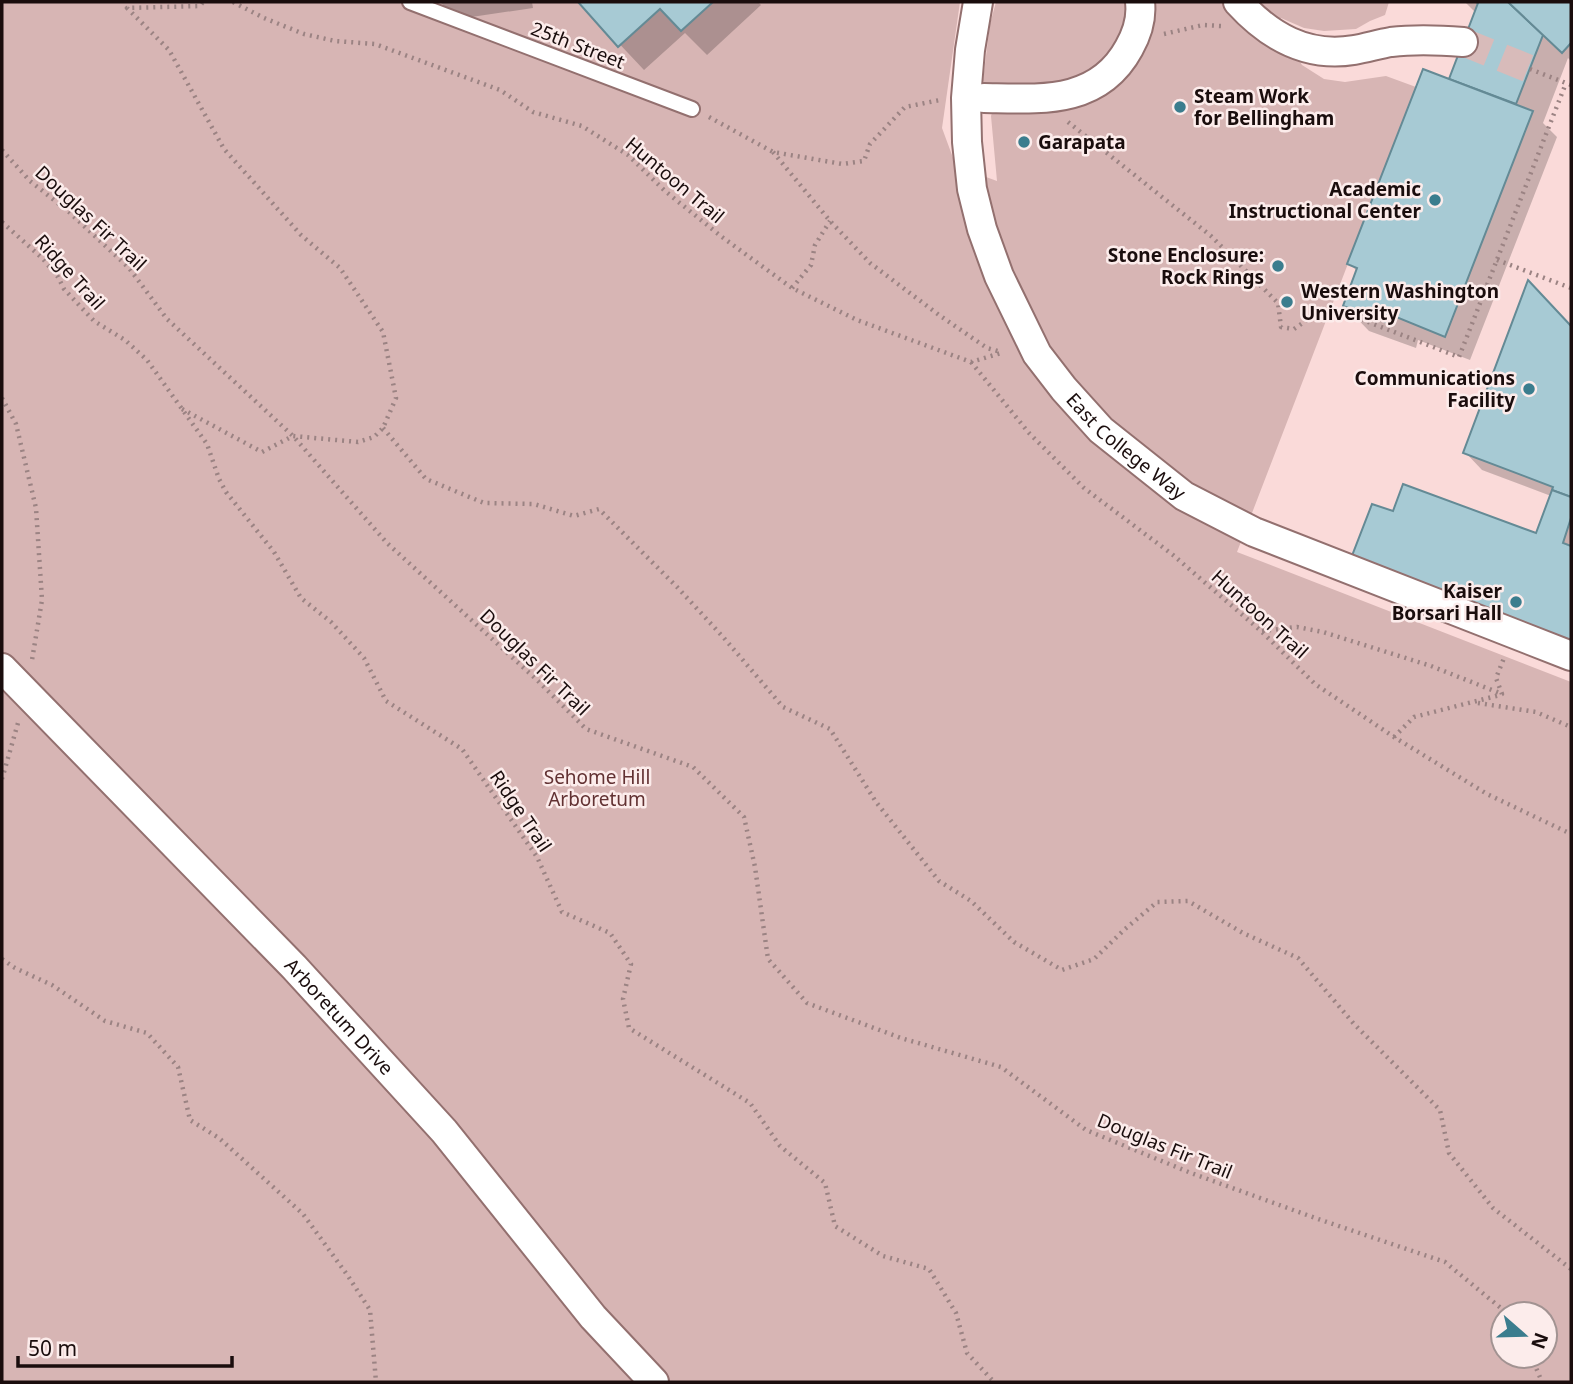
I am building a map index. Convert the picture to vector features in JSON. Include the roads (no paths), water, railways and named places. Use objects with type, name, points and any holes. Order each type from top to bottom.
[{"type":"street","name":"East College Way","points":[[978,2],[970,50],[967,142],[972,189],[982,229],[999,276],[1037,354],[1101,430],[1184,496],[1254,532],[1571,656]]},
{"type":"street","points":[[984,98],[1040,99],[1070,95],[1093,86],[1112,72],[1126,55],[1137,33],[1140,2]]},
{"type":"street","points":[[1238,2],[1264,27],[1294,44],[1314,50],[1353,51],[1392,42],[1462,42]]},
{"type":"street","name":"Arboretum Drive","points":[[2,668],[294,967],[444,1131],[593,1317],[654,1382]]},
{"type":"lane","name":"25th Street","points":[[410,2],[692,109]]},
{"type":"tunnel","points":[[1463,42],[1530,69]]},
{"type":"place","name":"Steam Work for Bellingham","points":[[1180,107]]},
{"type":"place","name":"Garapata","points":[[1024,142]]},
{"type":"place","name":"Academic Instructional Center","points":[[1435,200]]},
{"type":"place","name":"Stone Enclosure: Rock Rings","points":[[1278,266]]},
{"type":"place","name":"Western Washington University","points":[[1287,302]]},
{"type":"place","name":"Communications Facility","points":[[1529,389]]},
{"type":"place","name":"Kaiser Borsari Hall","points":[[1516,602]]},
{"type":"park label","name":"Sehome Hill Arboretum","points":[[597,788]]}]
